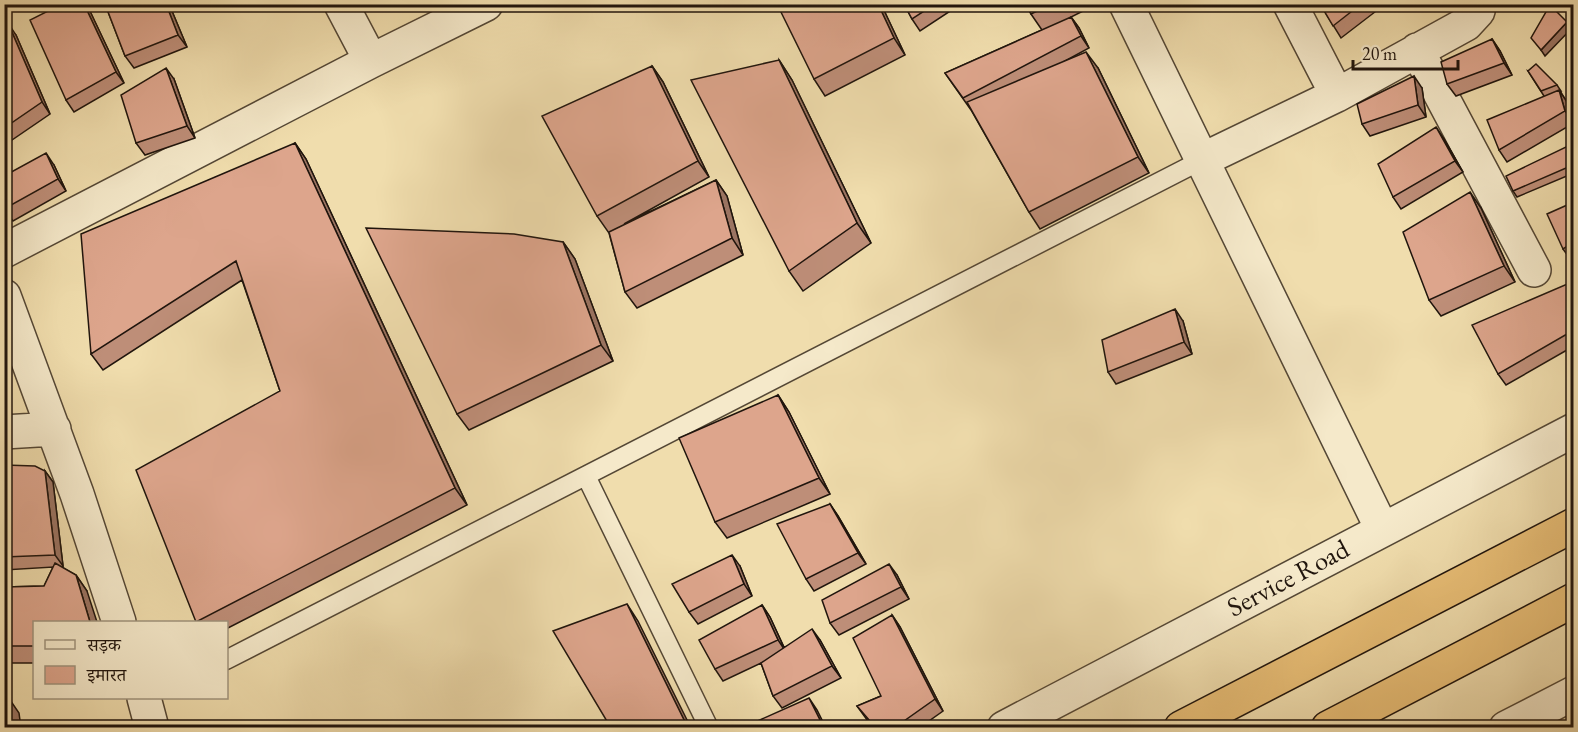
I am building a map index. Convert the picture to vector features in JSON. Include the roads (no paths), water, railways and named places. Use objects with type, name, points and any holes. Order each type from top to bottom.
[{"type":"highway","points":[[1181,728],[1574,525]]},
{"type":"highway","points":[[1328,728],[1574,600]]},
{"type":"street","points":[[341,4],[371,61]]},
{"type":"street","points":[[4,251],[486,4]]},
{"type":"street","points":[[1126,4],[1382,529]]},
{"type":"street","points":[[1290,4],[1337,95]]},
{"type":"street","points":[[1202,160],[1337,95],[1466,24],[1478,11],[1475,4]]},
{"type":"street","points":[[1417,50],[1534,270]]},
{"type":"street","points":[[4,296],[54,429],[119,621]]},
{"type":"street","points":[[4,432],[54,429]]},
{"type":"street","name":"Service Road","points":[[1004,728],[1574,430]]},
{"type":"street","points":[[1506,728],[1574,693]]},
{"type":"lane","points":[[228,659],[1202,160]]},
{"type":"lane","points":[[586,476],[709,728]]}]
